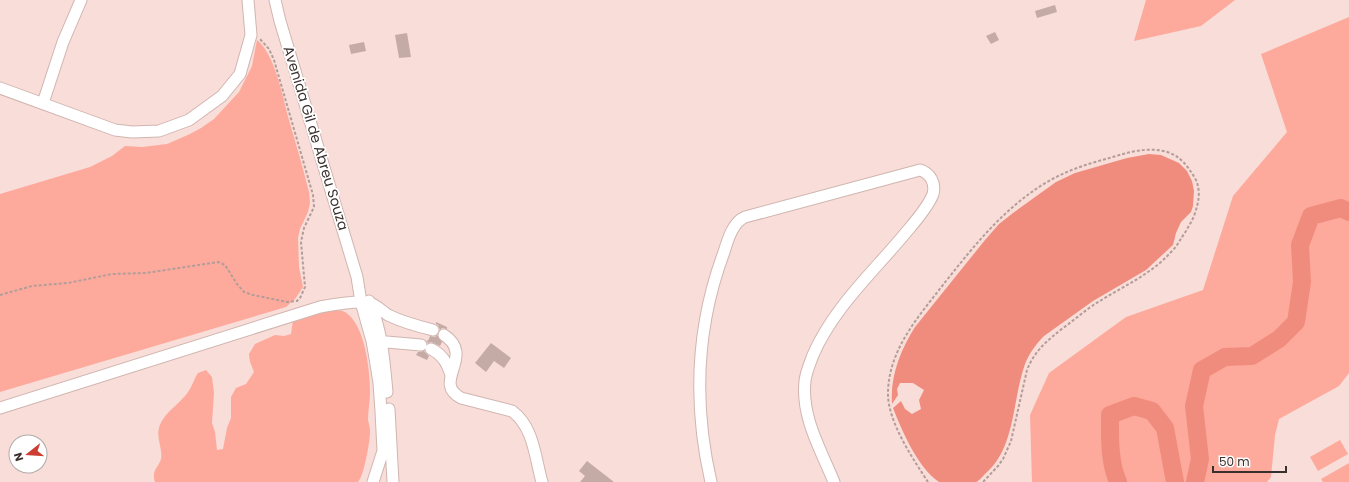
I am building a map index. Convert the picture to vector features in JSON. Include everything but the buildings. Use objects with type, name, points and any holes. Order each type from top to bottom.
[{"type":"street","points":[[43,103],[63,42],[81,0]]},
{"type":"street","points":[[1,90],[43,103],[115,130],[132,132],[159,131],[189,120],[222,96],[240,74],[251,35],[248,0]]},
{"type":"street","name":"Avenida Gil de Abreu Souza","points":[[275,0],[357,277],[366,302],[378,325],[377,341],[383,451],[374,482]]},
{"type":"street","points":[[711,482],[706,461],[701,424],[699,392],[702,336],[716,274],[728,240],[737,221],[746,217],[920,170],[926,173],[932,181],[933,192],[930,199],[909,228],[833,319],[818,344],[805,380],[806,403],[812,433],[834,482]]},
{"type":"street","points":[[0,408],[320,307],[366,302],[386,314],[413,325],[433,330]]},
{"type":"street","points":[[444,335],[449,338],[453,344],[456,358],[449,382],[450,389],[454,394],[461,398],[512,411],[519,416],[531,439],[542,482]]},
{"type":"street","points":[[377,341],[421,345]]},
{"type":"street","name":"Avenida Gil de Abreu Souza","points":[[377,341],[388,393],[393,482]]},
{"type":"street","points":[[432,349],[438,352],[445,360],[451,375]]},
{"type":"path","points":[[0,295],[32,286],[74,282],[112,274],[150,272],[218,262],[225,265],[244,292],[287,302],[294,302],[300,298],[305,287],[301,242],[304,228],[314,207],[313,195],[272,54],[263,41],[251,35]]},
{"type":"path","points":[[928,482],[897,428],[892,417],[888,396],[888,384],[894,361],[906,335],[920,313],[998,219],[1024,198],[1050,180],[1076,168],[1127,153],[1156,149],[1180,158],[1196,181],[1199,192],[1198,203],[1193,219],[1179,243],[1159,265],[1145,275],[1092,306],[1041,346],[1030,362],[1027,370],[1011,441],[1003,459],[993,472],[982,482]]},
{"type":"shaded area","points":[[1146,0],[1235,0],[1201,26],[1134,41]]},
{"type":"shaded area","points":[[1349,17],[1349,373],[1339,386],[1279,419],[1275,435],[1271,477],[1267,482],[1032,482],[1030,415],[1049,373],[1126,317],[1203,290],[1233,196],[1287,132],[1261,54]]},
{"type":"shaded area","points":[[257,40],[269,55],[278,77],[309,192],[310,203],[308,212],[300,229],[298,238],[299,267],[303,287],[295,299],[286,307],[0,392],[0,194],[90,167],[112,156],[125,146],[142,147],[167,144],[201,128],[214,119],[239,92],[252,66]]},
{"type":"shaded area","points":[[1149,154],[1161,155],[1179,163],[1187,171],[1192,181],[1194,191],[1193,206],[1191,212],[1181,222],[1173,245],[1146,270],[1093,301],[1044,336],[1038,342],[1025,364],[1008,437],[995,463],[976,482],[939,482],[924,468],[906,438],[893,408],[901,401],[905,409],[912,414],[921,409],[919,400],[924,390],[913,383],[900,383],[897,389],[898,395],[892,404],[895,373],[905,344],[915,327],[985,240],[999,224],[1013,213],[1056,182],[1075,173],[1127,158]]},
{"type":"shaded area","points":[[330,310],[343,311],[352,318],[362,337],[369,372],[370,395],[368,420],[370,436],[364,466],[358,482],[155,482],[154,474],[161,459],[158,432],[159,428],[168,413],[191,388],[198,373],[206,370],[212,377],[214,393],[212,423],[215,432],[217,450],[223,449],[227,428],[231,418],[231,397],[236,388],[246,384],[254,372],[249,354],[255,344],[275,335],[284,336],[291,334],[293,320]]},
{"type":"shaded area","points":[[1340,440],[1348,454],[1318,471],[1310,457]]},
{"type":"shaded area","points":[[1349,463],[1349,482],[1323,482],[1321,479]]},
{"type":"waterway","points":[[1195,482],[1200,459],[1194,406],[1202,370],[1225,357],[1252,356],[1279,339],[1296,322],[1302,282],[1300,245],[1311,216],[1341,208],[1349,212]]},
{"type":"waterway","points":[[1118,482],[1112,458],[1110,441],[1110,415],[1134,406],[1152,411],[1165,428],[1175,482]]}]
